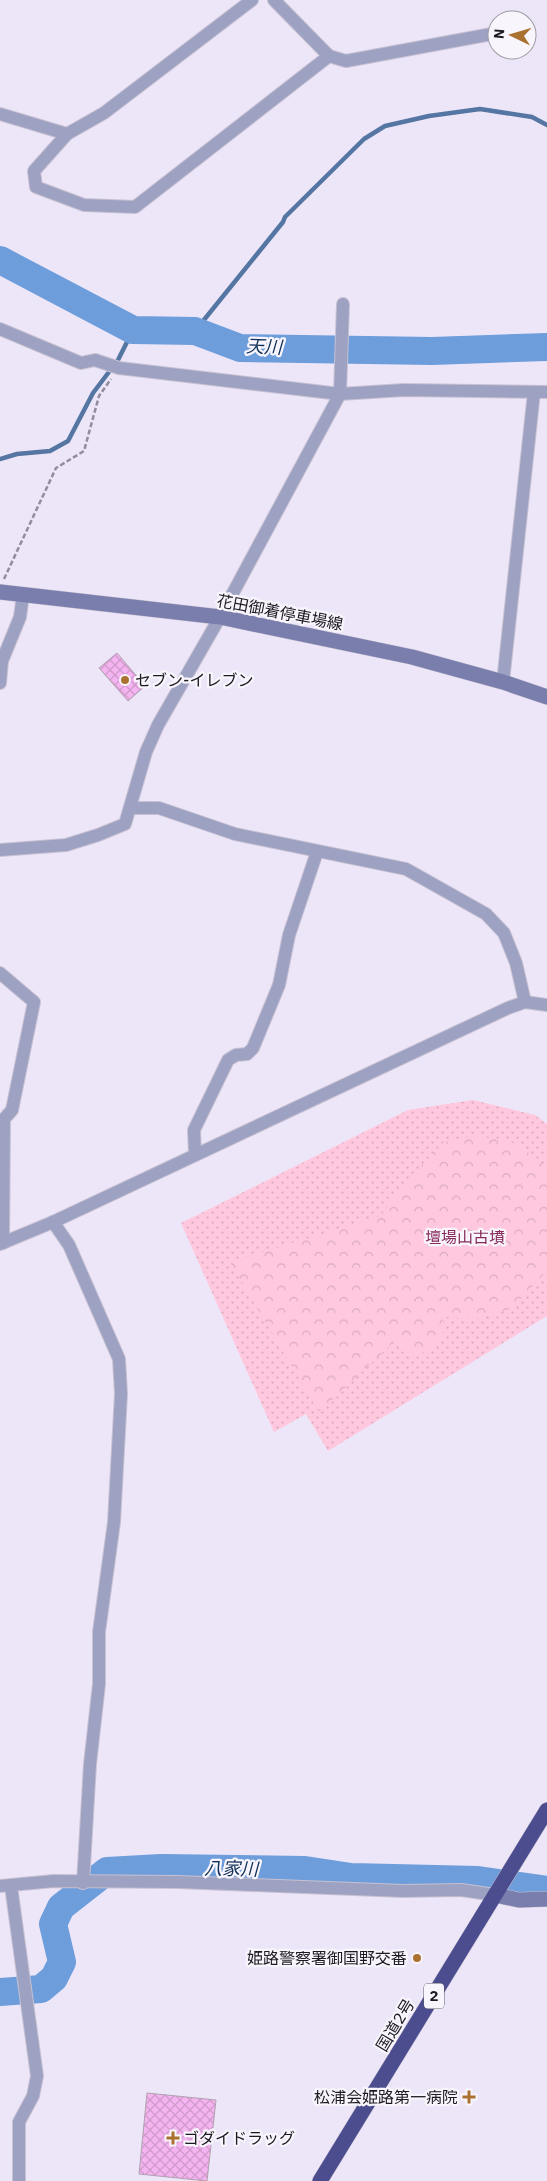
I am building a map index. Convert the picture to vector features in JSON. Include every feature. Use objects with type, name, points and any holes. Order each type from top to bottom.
[{"type":"highway","name":"国道2号","points":[[320,2181],[547,1810]]},
{"type":"main road","name":"花田御着停車場線","points":[[2,586],[23,595],[220,617],[412,656],[503,682],[547,697]]},
{"type":"main road","points":[[495,1895],[519,1900],[547,1899]]},
{"type":"street","points":[[252,0],[104,113],[67,134],[34,171],[36,187],[84,205],[135,207],[330,56]]},
{"type":"street","points":[[275,0],[330,56],[346,61],[487,35]]},
{"type":"street","points":[[0,114],[67,134]]},
{"type":"street","points":[[0,850],[66,844],[98,835],[125,824],[146,752],[158,725],[220,617],[340,394],[343,304]]},
{"type":"street","points":[[0,330],[81,363],[95,360],[119,368],[340,394],[404,390],[547,392]]},
{"type":"street","points":[[503,682],[534,392]]},
{"type":"street","points":[[0,683],[2,661],[20,617],[23,595]]},
{"type":"street","points":[[131,808],[159,808],[235,834],[406,869],[486,914],[504,933],[516,963],[525,1002]]},
{"type":"street","points":[[195,1154],[194,1130],[224,1068],[228,1060],[236,1055],[247,1054],[253,1048],[279,984],[289,935],[317,852]]},
{"type":"street","points":[[0,973],[34,1002],[12,1110],[4,1119],[2,1244],[525,1002],[547,1005]]},
{"type":"street","points":[[53,1222],[69,1245],[119,1359],[121,1394],[114,1522],[98,1632],[99,1684],[90,1764],[83,1883]]},
{"type":"street","points":[[19,2181],[19,2122],[33,2096],[37,2076],[6,1886],[54,1882],[178,1882],[403,1891],[461,1890],[495,1895]]},
{"type":"path","points":[[2,586],[56,468],[84,451],[99,396],[119,368]]},
{"type":"green space","points":[[473,1100],[535,1115],[547,1124],[547,1316],[328,1451],[306,1414],[274,1432],[181,1223],[408,1110]]},
{"type":"green space","name":"壇場山古墳","points":[[472,1136],[500,1139],[519,1145],[547,1168],[547,1271],[511,1309],[476,1319],[443,1317],[443,1339],[415,1358],[397,1339],[319,1412],[230,1262],[381,1216],[398,1190],[444,1142]]},
{"type":"building","points":[[117,653],[145,686],[128,701],[99,668]]},
{"type":"building","points":[[147,2093],[216,2100],[207,2181],[139,2174]]},
{"type":"waterway","points":[[195,331],[283,222],[285,217],[364,139],[385,126],[429,116],[480,109],[532,117],[547,125]]},
{"type":"waterway","name":"天川","points":[[0,260],[133,330],[195,331],[240,348],[432,351],[547,347]]},
{"type":"waterway","points":[[0,459],[17,454],[50,451],[68,441],[93,393],[118,360],[133,330]]},
{"type":"waterway","name":"八家川","points":[[0,1992],[41,1989],[54,1978],[62,1962],[53,1924],[61,1907],[107,1871],[161,1868],[305,1870],[351,1877],[478,1880],[547,1890]]},
{"type":"place","name":"セブン-イレブン","points":[[125,680]]},
{"type":"place","name":"姫路警察署御国野交番","points":[[417,1958]]},
{"type":"place","name":"松浦会姫路第一病院","points":[[469,2097]]},
{"type":"place","name":"ゴダイドラッグ","points":[[173,2138]]}]
